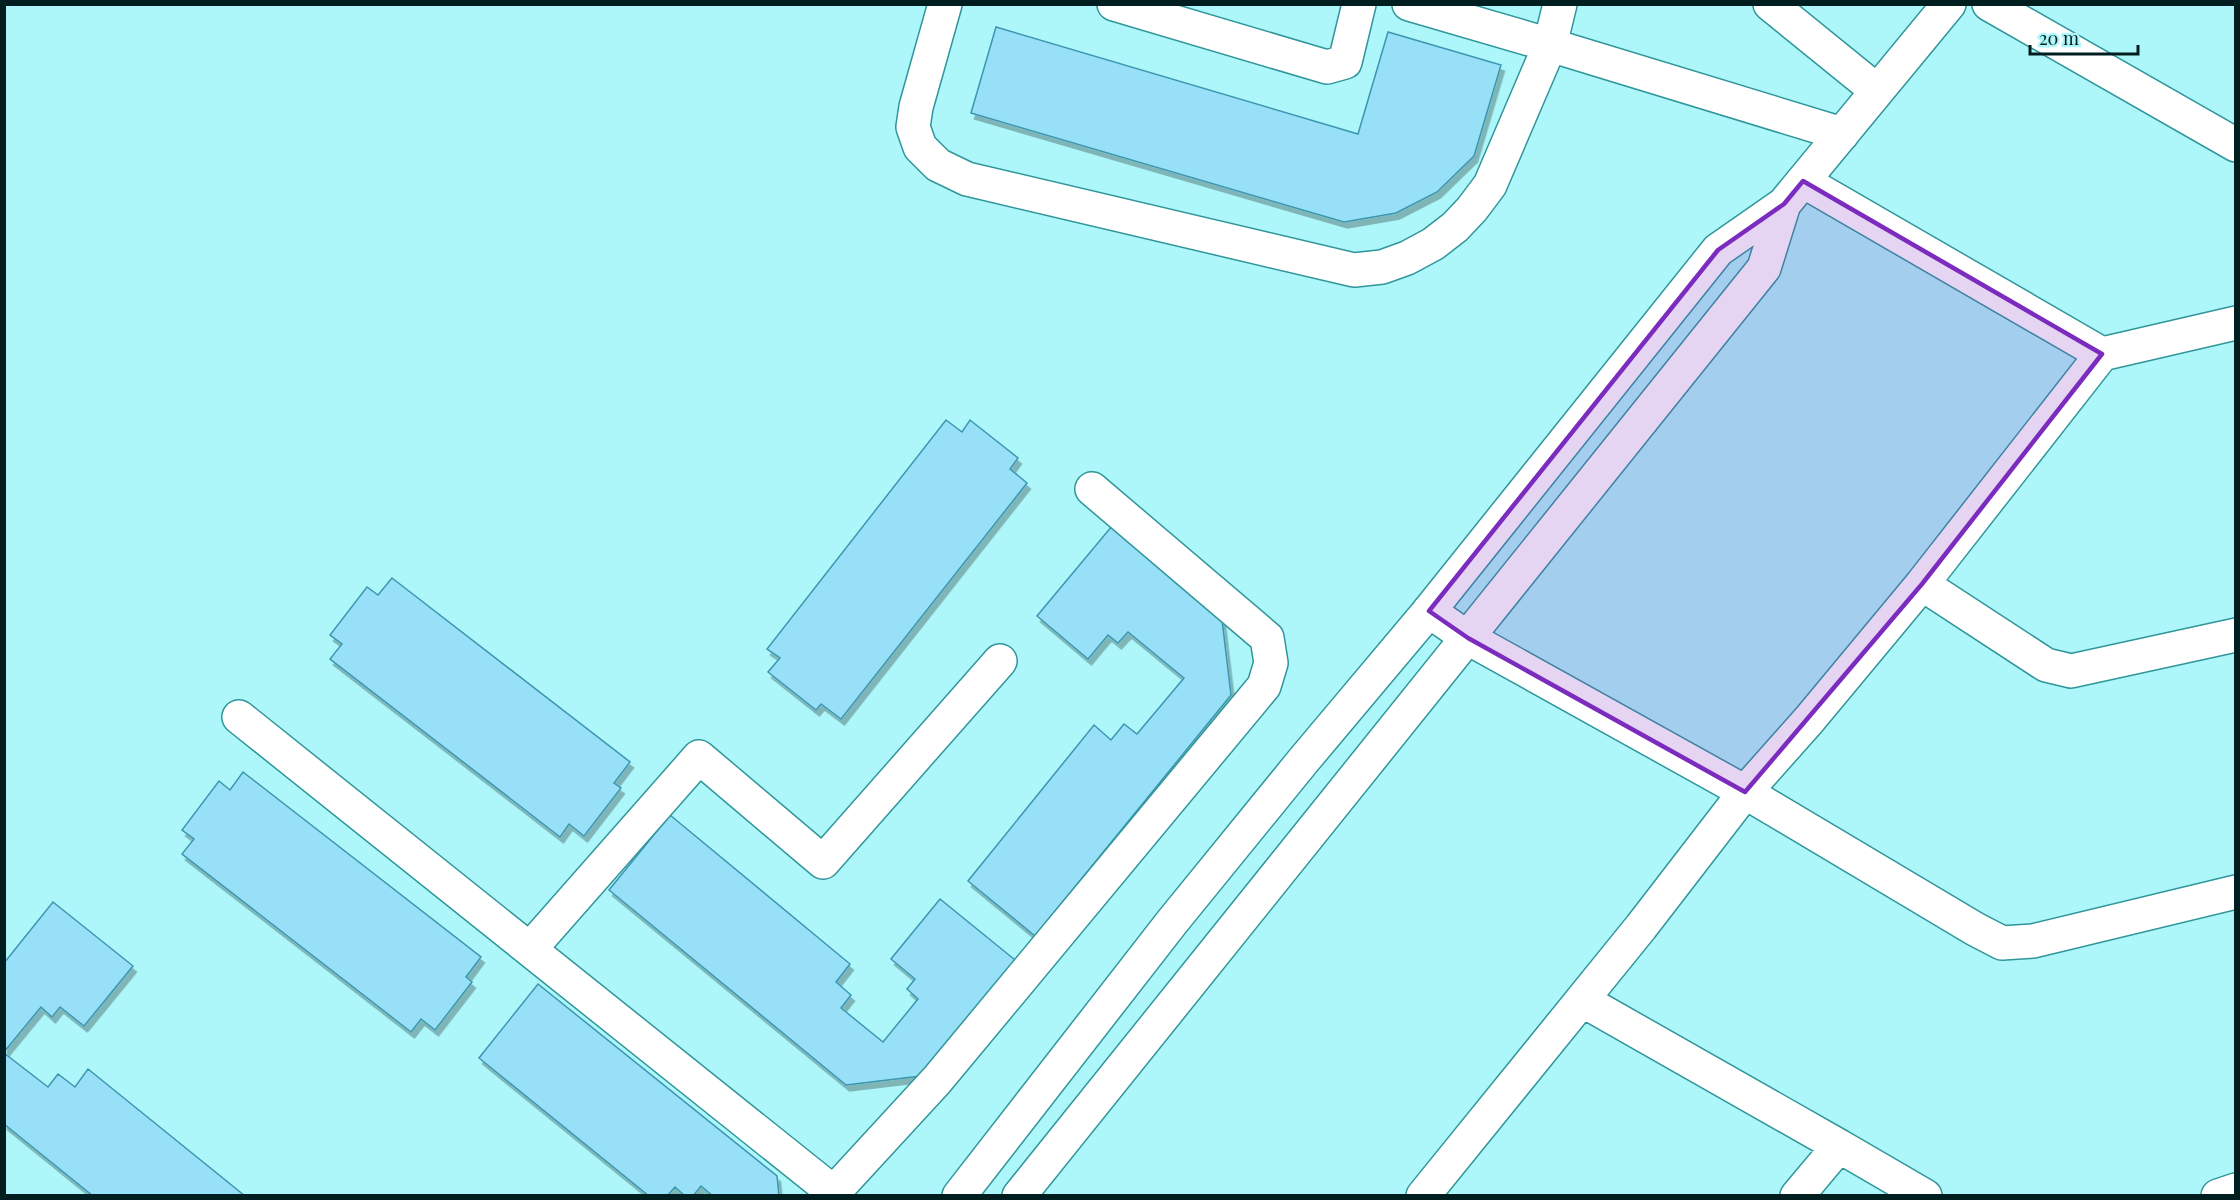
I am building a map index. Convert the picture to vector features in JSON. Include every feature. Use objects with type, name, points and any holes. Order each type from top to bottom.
[{"type":"street","points":[[945,4],[916,107],[913,128],[920,147],[938,165],[967,179],[1354,270],[1382,267],[1407,258],[1433,244],[1455,227],[1472,209],[1490,185],[1550,45],[1560,4]]},
{"type":"street","points":[[1114,4],[1327,67],[1345,62],[1359,4]]},
{"type":"street","points":[[1409,4],[1842,134]]},
{"type":"street","points":[[1770,4],[1876,90]]},
{"type":"street","points":[[1004,1196],[968,1184],[1187,904],[1429,611],[1718,250],[1794,192],[1949,4]]},
{"type":"street","points":[[1989,4],[2235,145]]},
{"type":"street","points":[[1794,192],[2102,354]]},
{"type":"street","points":[[1019,1196],[1764,268],[1794,192]]},
{"type":"street","points":[[1423,1196],[1582,1000],[1745,792],[1809,720],[1922,584],[2102,354],[2235,323]]},
{"type":"street","points":[[239,717],[836,1194],[937,1080],[1264,686],[1271,663],[1267,638],[1092,489]]},
{"type":"street","points":[[1922,584],[2046,665],[2071,671],[2235,635]]},
{"type":"street","points":[[1429,611],[1468,638],[1745,792],[2002,943],[2033,941],[2235,892]]},
{"type":"street","points":[[530,949],[699,757],[823,862],[1000,661]]},
{"type":"street","points":[[1582,1000],[1925,1196]]},
{"type":"street","points":[[1797,1196],[1839,1146]]},
{"type":"street","points":[[2218,1196],[2235,1190]]},
{"type":"highlighted area","points":[[1803,181],[2102,354],[1922,584],[1745,792],[1468,638],[1429,611],[1718,250],[1784,204]]},
{"type":"building","points":[[996,27],[1358,134],[1388,32],[1501,65],[1474,156],[1437,192],[1396,213],[1344,222],[971,113]]},
{"type":"building","points":[[946,420],[962,432],[970,420],[1018,458],[1010,469],[1027,483],[841,719],[821,704],[816,710],[768,672],[780,658],[767,649]]},
{"type":"building","points":[[1112,526],[1222,620],[1231,695],[1035,936],[968,881],[1094,725],[1111,740],[1124,724],[1137,734],[1184,678],[1128,632],[1118,643],[1108,635],[1088,659],[1037,616]]},
{"type":"building","points":[[392,578],[630,762],[614,783],[621,788],[584,836],[569,824],[560,837],[330,659],[342,644],[330,635],[367,587],[378,595]]},
{"type":"building","points":[[243,772],[481,957],[466,977],[472,982],[435,1030],[421,1019],[411,1032],[182,854],[194,839],[182,830],[219,781],[230,790]]},
{"type":"building","points":[[670,815],[850,964],[836,982],[851,995],[841,1008],[883,1042],[918,999],[907,989],[915,979],[891,959],[940,899],[1020,964],[929,1075],[846,1085],[609,890]]},
{"type":"building","points":[[53,902],[133,966],[84,1026],[60,1007],[52,1017],[41,1007],[4,1052],[4,963]]},
{"type":"building","points":[[538,984],[777,1176],[779,1196],[713,1196],[701,1186],[693,1196],[685,1196],[675,1187],[667,1196],[649,1196],[479,1058]]},
{"type":"building","points":[[4,1053],[48,1087],[58,1074],[75,1087],[88,1069],[245,1196],[93,1196],[4,1124]]}]
